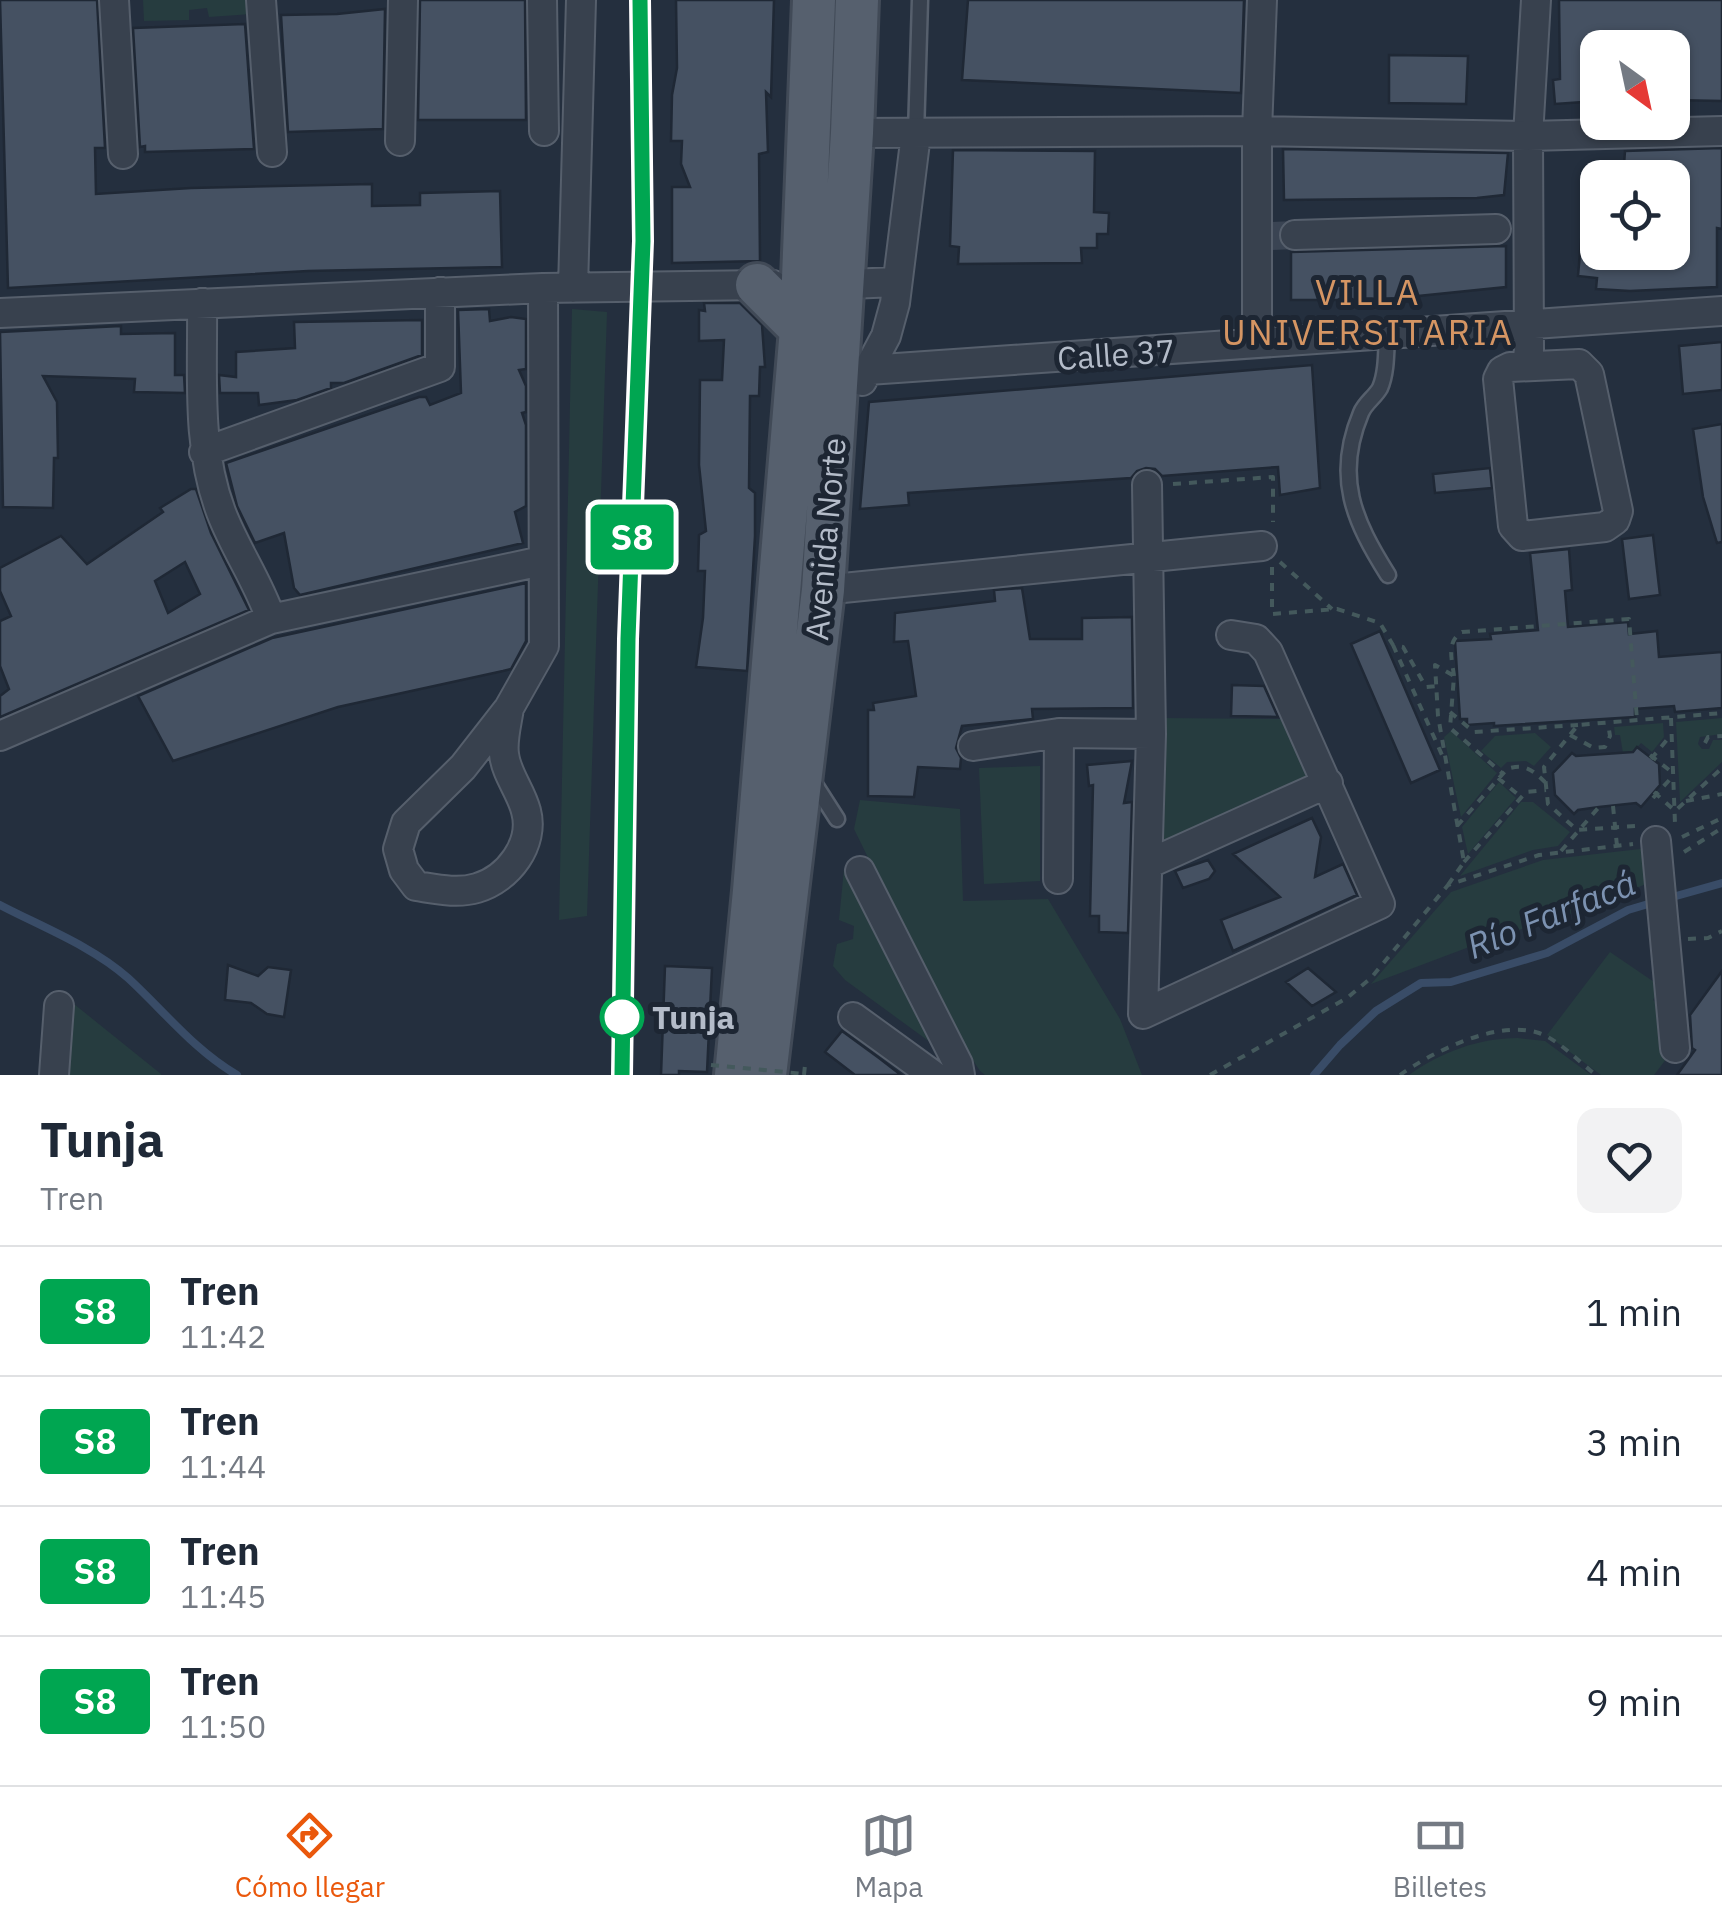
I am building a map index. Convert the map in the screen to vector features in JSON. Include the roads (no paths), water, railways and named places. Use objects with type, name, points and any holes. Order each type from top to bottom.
[{"type":"main road","name":"Avenida Norte","points":[[785,1070],[801,762],[823,590],[834,430],[822,285],[814,0]]},
{"type":"main road","name":"Avenida Norte","points":[[724,1070],[754,891],[801,328],[822,285],[852,133],[857,0]]},
{"type":"main road","points":[[757,285],[801,328]]},
{"type":"street","points":[[114,0],[124,154]]},
{"type":"street","points":[[261,0],[272,152]]},
{"type":"street","points":[[400,141],[403,0]]},
{"type":"street","points":[[542,0],[544,131]]},
{"type":"street","points":[[573,288],[582,0]]},
{"type":"street","points":[[1257,343],[1275,236],[1257,131],[1262,0]]},
{"type":"street","points":[[1526,366],[1530,349],[1528,136],[1536,0]]},
{"type":"street","points":[[852,133],[1257,131],[1528,136],[1722,131]]},
{"type":"street","points":[[834,430],[886,336],[895,302],[916,134]]},
{"type":"street","points":[[1275,236],[1496,229]]},
{"type":"street","points":[[0,313],[543,288],[896,282]]},
{"type":"street","points":[[509,708],[503,752],[528,814],[525,842],[517,860],[504,874],[478,888],[448,891],[416,886],[404,870],[398,849],[406,823],[463,767],[509,708],[544,646],[543,288]]},
{"type":"street","points":[[204,452],[440,367],[440,292]]},
{"type":"street","points":[[202,304],[204,452],[222,514],[259,584],[271,618]]},
{"type":"street","name":"Calle 37","points":[[868,370],[1722,311]]},
{"type":"street","points":[[1579,364],[1589,374],[1618,511],[1615,520],[1605,527],[1522,536],[1513,526],[1498,379],[1510,367],[1526,366],[1579,364]]},
{"type":"street","points":[[1147,485],[1151,734],[1142,1014],[1380,904],[1268,652],[1256,640],[1231,635]]},
{"type":"street","points":[[823,590],[1148,558],[1267,551]]},
{"type":"street","points":[[0,736],[271,618],[542,561]]},
{"type":"street","points":[[973,746],[1059,733],[1151,734]]},
{"type":"street","points":[[1058,879],[1059,733]]},
{"type":"street","points":[[1148,864],[1328,783]]},
{"type":"street","points":[[1659,840],[1674,939],[1675,1048]]},
{"type":"street","points":[[860,872],[958,1064],[960,1075]]},
{"type":"street","points":[[54,1075],[59,1006]]},
{"type":"street","points":[[853,1016],[933,1075]]},
{"type":"lane","points":[[916,134],[920,0]]},
{"type":"lane","points":[[1387,332],[1380,388],[1362,409],[1354,436],[1348,488],[1360,531],[1388,575]]},
{"type":"lane","points":[[801,762],[837,819]]},
{"type":"waterway","name":"Río Farfacá","points":[[1669,898],[1722,883]]},
{"type":"waterway","name":"Río Farfacá","points":[[1314,1075],[1376,1011],[1421,983],[1451,982],[1547,953],[1628,910],[1655,902]]},
{"type":"waterway","points":[[0,905],[114,967],[193,1042],[237,1075]]},
{"type":"tunnel","points":[[1272,236],[1295,235]]},
{"type":"railway","points":[[621,1075],[628,639],[643,241],[640,0]]},
{"type":"train","name":"S8","points":[[622,1075],[628,639],[643,241],[640,0]]},
{"type":"place","name":"Tunja","points":[[622,1017]]},
{"type":"district","name":"VILLA UNIVERSITARIA","points":[[1368,312]]}]
